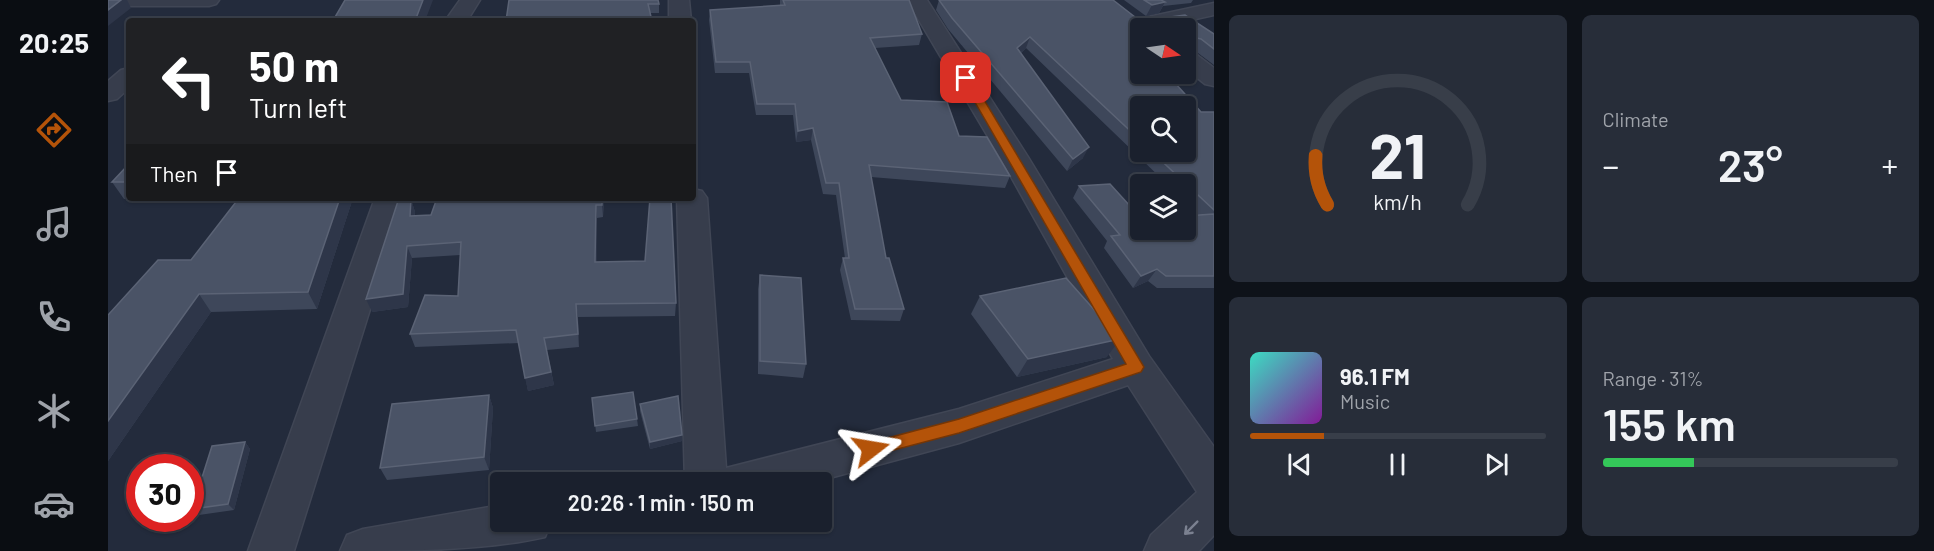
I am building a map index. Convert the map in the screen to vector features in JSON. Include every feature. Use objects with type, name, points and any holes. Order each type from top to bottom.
[{"type":"street","points":[[108,0],[209,0]]},
{"type":"street","points":[[190,18],[209,0]]},
{"type":"street","points":[[458,18],[470,0]]},
{"type":"street","points":[[679,0],[680,18]]},
{"type":"street","points":[[918,0],[1014,157],[1136,367],[1214,482]]},
{"type":"street","points":[[1161,18],[1214,9]]},
{"type":"street","points":[[1196,65],[1214,79]]},
{"type":"street","points":[[108,94],[126,78]]},
{"type":"street","points":[[271,551],[389,201]]},
{"type":"street","points":[[692,201],[705,472]]},
{"type":"street","points":[[781,472],[959,426],[1136,367]]},
{"type":"street","points":[[1167,551],[1214,505]]},
{"type":"street","points":[[363,551],[490,529]]},
{"type":"building","points":[[108,0],[121,0],[108,10]]},
{"type":"building","points":[[345,0],[423,0],[416,18],[335,18]]},
{"type":"building","points":[[509,0],[658,0],[659,4],[648,4],[651,18],[506,18]]},
{"type":"building","points":[[783,0],[909,0],[922,34],[870,38],[901,100],[947,102],[959,136],[987,137],[1010,176],[869,165],[886,258],[889,258],[904,309],[855,309],[843,258],[849,258],[839,183],[826,183],[813,128],[798,131],[795,104],[757,104],[750,62],[716,62],[710,10],[785,5]]},
{"type":"building","points":[[939,0],[1113,0],[1136,18],[1130,18],[1130,84],[1176,84],[1187,96],[1130,96],[1130,131],[1030,37],[1017,48],[1089,147],[1073,159]]},
{"type":"building","points":[[1144,0],[1161,0],[1165,2],[1152,5]]},
{"type":"building","points":[[1185,15],[1190,18],[1163,18]]},
{"type":"building","points":[[1196,22],[1214,34],[1214,49],[1196,38]]},
{"type":"building","points":[[1196,106],[1201,112],[1214,112],[1214,210],[1196,193],[1196,174],[1176,174],[1163,162],[1196,162]]},
{"type":"building","points":[[126,167],[126,182],[112,182]]},
{"type":"building","points":[[1110,184],[1130,206],[1130,240],[1196,240],[1196,215],[1214,214],[1214,276],[1166,276],[1157,269],[1141,276],[1111,236],[1120,235],[1079,186]]},
{"type":"building","points":[[237,201],[339,201],[308,292],[199,294],[108,421],[108,315],[158,260],[191,260]]},
{"type":"building","points":[[398,201],[411,201],[410,216],[431,215],[436,201],[602,201],[602,205],[596,205],[595,262],[645,261],[650,201],[671,201],[676,303],[576,304],[578,334],[544,338],[551,372],[525,378],[516,330],[410,334],[425,295],[458,296],[461,242],[407,246],[403,294],[366,299]]},
{"type":"building","points":[[760,275],[801,278],[806,364],[760,361]]},
{"type":"building","points":[[1066,278],[1120,339],[1028,359],[980,296]]},
{"type":"building","points":[[633,392],[637,419],[595,426],[592,398]]},
{"type":"building","points":[[489,395],[484,457],[380,468],[392,404]]},
{"type":"building","points":[[678,396],[682,435],[650,442],[640,404]]},
{"type":"building","points":[[245,442],[228,504],[204,507],[204,471],[212,446]]},
{"type":"route","points":[[871,449],[959,426],[1136,367],[966,78]]}]
